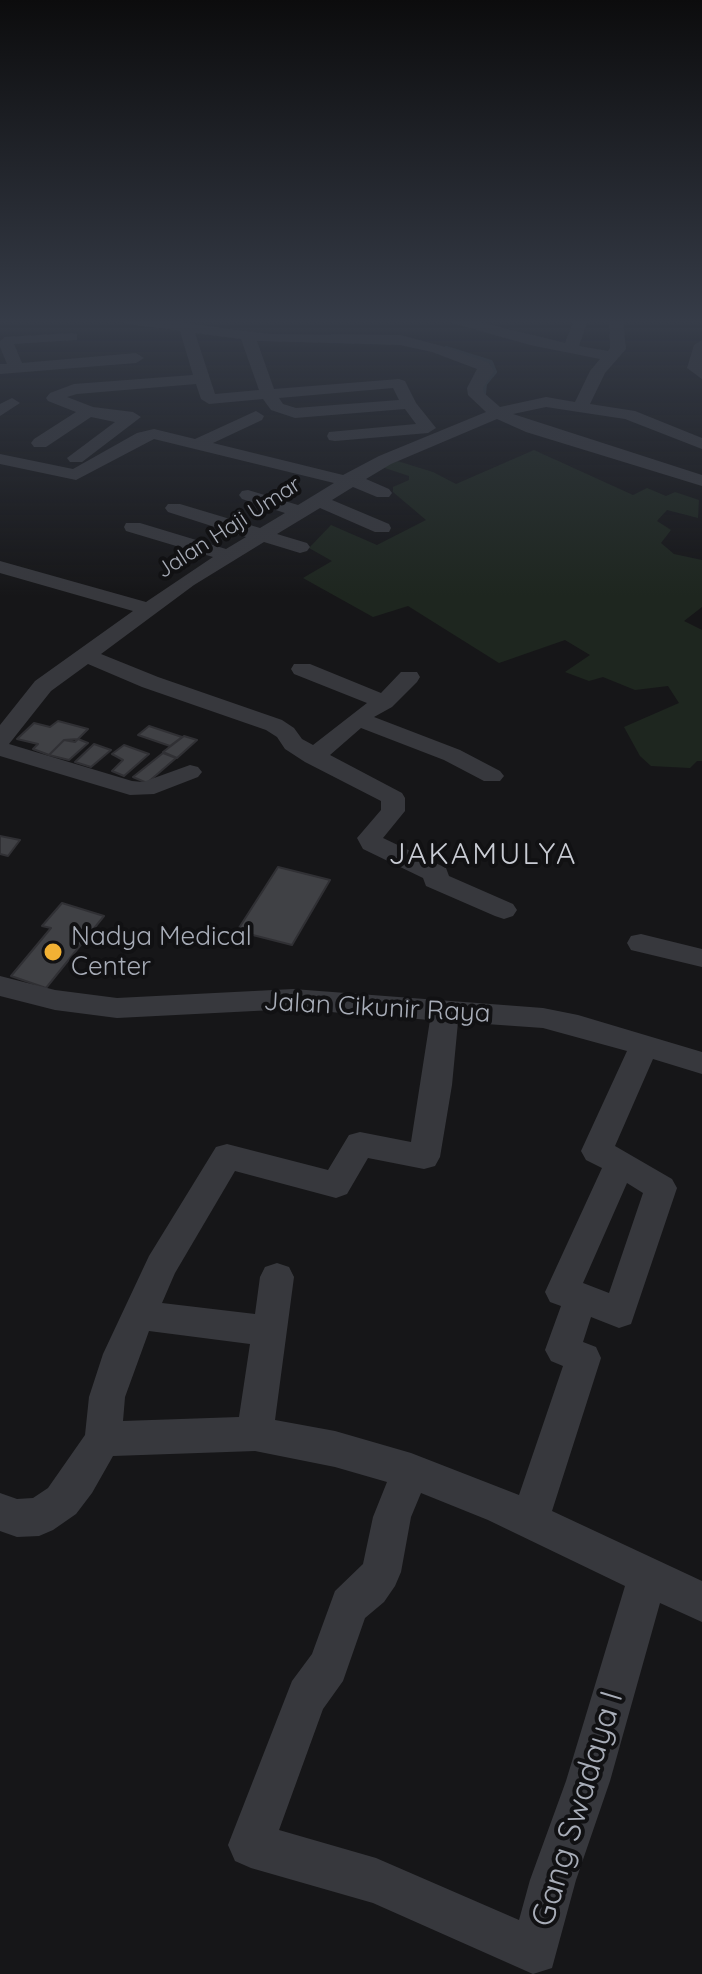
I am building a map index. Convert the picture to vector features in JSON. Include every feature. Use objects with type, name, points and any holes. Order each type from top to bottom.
[{"type":"street","points":[[40,443],[86,412]]},
{"type":"street","points":[[63,467],[133,417],[93,412]]},
{"type":"street","points":[[335,436],[428,428],[415,412]]},
{"type":"street","name":"Jalan Haji Umar","points":[[0,740],[43,686],[260,533],[374,465],[499,412]]},
{"type":"street","points":[[503,412],[517,423],[702,481]]},
{"type":"street","name":"Jalan Haji Umar","points":[[610,412],[638,418],[702,444]]},
{"type":"street","points":[[198,444],[256,416]]},
{"type":"street","points":[[412,429],[430,441]]},
{"type":"street","points":[[0,459],[76,475],[148,435],[347,480],[383,493]]},
{"type":"street","points":[[248,495],[298,511]]},
{"type":"street","points":[[317,500],[382,528]]},
{"type":"street","points":[[174,508],[300,547]]},
{"type":"street","points":[[133,527],[227,555]]},
{"type":"street","points":[[5,572],[149,609]]},
{"type":"street","points":[[86,655],[118,670],[274,725],[286,733],[293,744],[313,757],[393,798],[393,811],[370,838],[372,843],[437,874],[435,880],[504,910]]},
{"type":"street","points":[[302,669],[384,702]]},
{"type":"street","points":[[313,757],[358,719],[384,702],[409,677]]},
{"type":"street","points":[[358,719],[452,755],[492,776]]},
{"type":"street","points":[[0,749],[130,788],[146,789],[190,772]]},
{"type":"street","points":[[641,943],[702,958]]},
{"type":"street","name":"Jalan Cikunir Raya","points":[[0,986],[55,1000],[117,1008],[273,999],[543,1018],[702,1063]]},
{"type":"street","points":[[0,1512],[17,1518],[39,1517],[62,1501],[79,1480],[103,1439],[107,1397],[121,1354],[161,1266],[227,1156],[336,1185],[360,1144],[424,1157],[437,1085],[445,1011]]},
{"type":"street","points":[[620,1163],[562,1292],[619,1313],[661,1188],[620,1163],[597,1151],[644,1046]]},
{"type":"street","points":[[255,1434],[277,1277]]},
{"type":"street","points":[[530,1521],[583,1358],[563,1350],[581,1297]]},
{"type":"street","points":[[139,1315],[270,1331]]},
{"type":"street","points":[[103,1439],[255,1434],[306,1442],[411,1471],[530,1521],[647,1579],[702,1602]]},
{"type":"street","name":"Gang Swadaya I","points":[[411,1471],[392,1517],[381,1572],[370,1588],[349,1605],[328,1666],[307,1696],[251,1845],[376,1881],[535,1951],[553,1880],[588,1781],[647,1579]]},
{"type":"shaded area","points":[[534,450],[633,495],[647,488],[666,496],[675,492],[699,500],[698,518],[667,510],[657,521],[671,530],[661,543],[674,554],[702,560],[702,607],[684,621],[702,630],[702,761],[697,761],[690,768],[651,766],[640,756],[624,727],[679,703],[668,686],[635,690],[603,677],[589,681],[565,672],[590,655],[565,640],[499,663],[408,606],[373,617],[303,578],[332,561],[309,548],[331,525],[377,545],[426,520],[393,492],[393,487],[409,480],[409,476],[379,466],[394,460],[433,472],[456,484]]},
{"type":"building","points":[[58,721],[88,729],[75,742],[64,740],[49,755],[33,749],[38,744],[17,739],[34,723],[50,727]]},
{"type":"building","points":[[149,726],[182,737],[170,746],[138,735]]},
{"type":"building","points":[[184,736],[197,740],[177,758],[163,752]]},
{"type":"building","points":[[78,739],[88,743],[69,760],[49,755],[64,740]]},
{"type":"building","points":[[94,744],[111,750],[91,767],[75,762]]},
{"type":"building","points":[[124,745],[149,754],[124,776],[112,771],[123,760],[112,754]]},
{"type":"building","points":[[163,753],[176,758],[147,783],[133,777]]},
{"type":"building","points":[[0,836],[20,840],[8,856],[0,854]]},
{"type":"building","points":[[278,867],[330,880],[292,945],[237,931]]},
{"type":"building","name":"Nadya Medical Center","points":[[62,903],[104,916],[46,988],[11,976],[51,928],[42,926]]},
{"type":"place","name":"Nadya Medical Center","points":[[53,952]]},
{"type":"district","name":"JAKAMULYA","points":[[483,855]]}]
